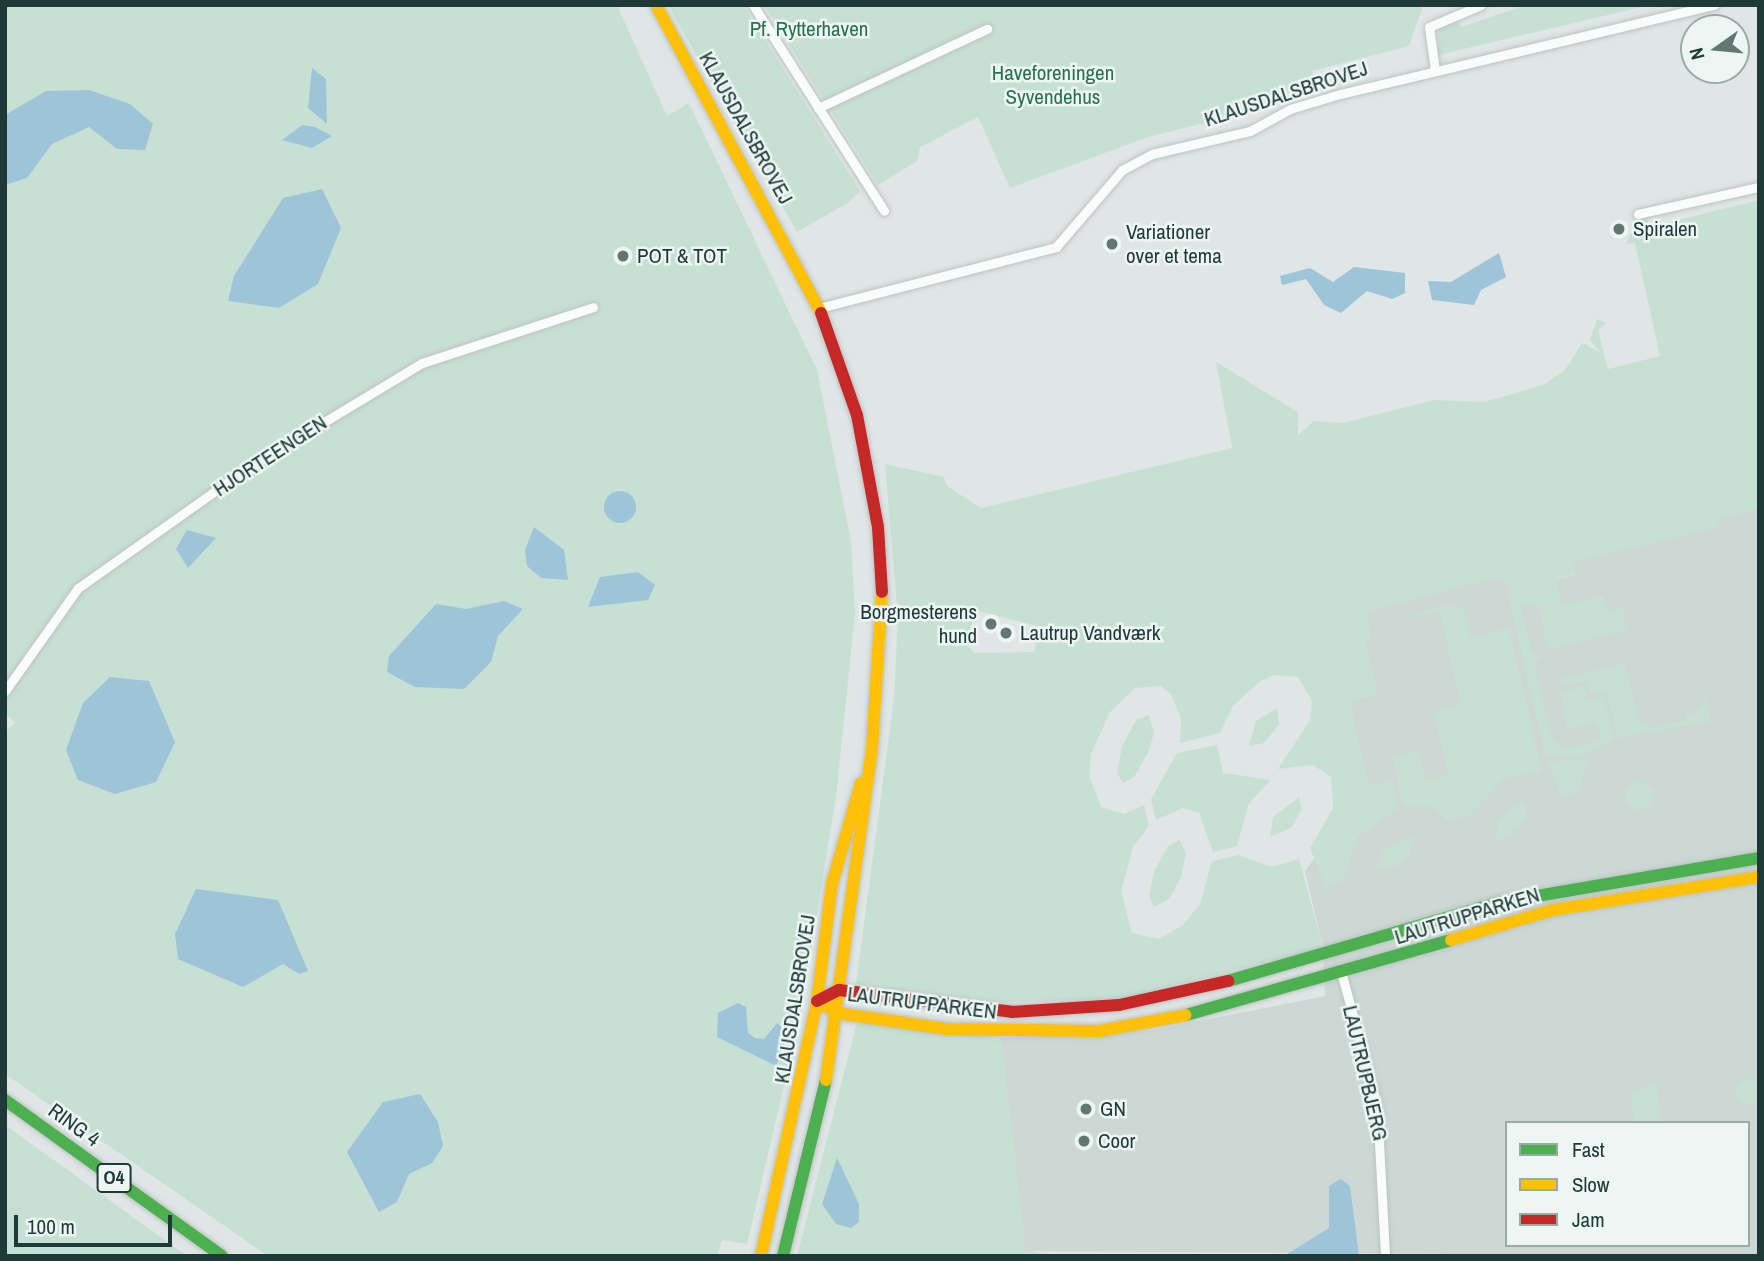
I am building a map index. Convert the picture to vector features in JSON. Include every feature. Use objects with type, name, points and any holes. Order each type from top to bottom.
[{"type":"street","name":"KLAUSDALSBROVEJ","points":[[656,5],[819,308],[857,415],[878,527],[883,602],[872,750],[836,1013],[811,1159],[783,1256]]},
{"type":"street","points":[[753,5],[884,211]]},
{"type":"street","points":[[1435,70],[1429,27],[1481,5]]},
{"type":"street","name":"KLAUSDALSBROVEJ","points":[[819,308],[1046,250],[1070,235],[1110,183],[1136,161],[1250,131],[1290,108],[1435,70],[1715,5]]},
{"type":"street","points":[[818,108],[987,29]]},
{"type":"street","points":[[1637,214],[1759,187]]},
{"type":"street","name":"HJORTEENGEN","points":[[5,691],[78,588],[246,468],[422,363],[593,307]]},
{"type":"street","name":"KLAUSDALSBROVEJ","points":[[761,1256],[817,1001],[840,847],[872,750]]},
{"type":"street","name":"LAUTRUPPARKEN","points":[[817,1001],[839,990],[976,1009],[1062,1011],[1199,989],[1496,903],[1759,858]]},
{"type":"street","name":"LAUTRUPPARKEN","points":[[817,1001],[836,1013],[947,1029],[1063,1034],[1221,1009],[1553,910],[1759,877]]},
{"type":"street","points":[[1335,950],[1342,975]]},
{"type":"street","name":"LAUTRUPBJERG","points":[[1342,975],[1377,1106],[1385,1256]]},
{"type":"street","name":"RING 4","points":[[5,1100],[222,1256]]},
{"type":"shaded area","points":[[1759,508],[1759,1256],[1025,1251],[1001,1038],[1154,1030],[1325,996],[1323,948],[1305,871],[1369,787],[1349,701],[1377,694],[1364,640],[1371,639],[1365,612],[1499,576],[1515,589],[1575,575],[1572,562],[1719,526],[1718,518]]},
{"type":"green space","points":[[5,5],[617,5],[667,116],[689,103],[817,370],[851,541],[855,613],[836,797],[799,1022],[747,1244],[722,1240],[717,1256],[268,1256],[5,1074],[5,732],[15,723],[5,713]]},
{"type":"green space","points":[[668,5],[743,5],[860,191],[849,202],[797,232]]},
{"type":"green space","name":"Haveforeningen Syvendehus","points":[[764,5],[1421,5],[1422,9],[1409,46],[1312,71],[1316,82],[1233,116],[1148,137],[1010,188],[978,117],[920,147],[917,161],[878,185]]},
{"type":"green space","points":[[1527,5],[1650,5],[1438,55],[1439,27],[1458,20],[1461,27]]},
{"type":"green space","points":[[1759,200],[1759,508],[1719,518],[1719,527],[1573,562],[1576,574],[1556,579],[1561,606],[1603,596],[1607,611],[1622,608],[1627,630],[1548,649],[1538,605],[1520,605],[1531,651],[1542,658],[1536,660],[1537,677],[1553,741],[1565,749],[1602,740],[1596,721],[1568,730],[1558,680],[1561,692],[1584,687],[1587,700],[1604,696],[1614,740],[1579,757],[1546,757],[1507,590],[1514,588],[1499,576],[1366,612],[1371,639],[1364,641],[1377,694],[1349,701],[1369,786],[1392,781],[1398,808],[1357,837],[1343,880],[1326,888],[1310,848],[1333,808],[1331,777],[1313,765],[1278,769],[1310,720],[1312,701],[1298,677],[1274,675],[1259,682],[1233,706],[1220,733],[1180,743],[1181,719],[1171,694],[1161,686],[1135,688],[1110,712],[1091,754],[1089,775],[1101,807],[1124,814],[1144,805],[1149,826],[1133,847],[1121,891],[1132,933],[1159,939],[1183,925],[1200,904],[1212,861],[1239,855],[1272,867],[1299,859],[1323,948],[1119,999],[972,1003],[856,984],[894,698],[898,618],[885,464],[944,477],[947,486],[981,508],[1232,448],[1216,362],[1298,412],[1298,435],[1314,421],[1343,423],[1434,400],[1484,402],[1543,385],[1565,370],[1582,343],[1600,352],[1590,340],[1597,319],[1607,323],[1598,330],[1608,369],[1660,356],[1635,243],[1626,244],[1637,219],[1647,216],[1649,227]],"holes":[[[975,610],[1040,627],[1034,652],[974,653],[967,644]]]},
{"type":"green space","points":[[1443,604],[1464,608],[1471,638],[1509,628],[1542,771],[1505,778],[1467,817],[1447,820],[1433,807],[1403,806],[1393,757],[1419,751],[1426,781],[1448,776],[1434,712],[1461,705],[1440,613],[1416,616]]},
{"type":"green space","points":[[1625,664],[1638,720],[1652,728],[1687,720],[1685,708],[1693,716],[1706,697],[1711,721],[1618,738],[1606,690],[1589,694],[1586,681],[1561,685],[1560,679]]},
{"type":"green space","points":[[1277,708],[1279,724],[1264,743],[1249,746],[1256,721]]},
{"type":"green space","points":[[1149,715],[1154,733],[1148,753],[1134,777],[1123,783],[1117,773],[1122,747],[1136,720]]},
{"type":"green space","points":[[1217,745],[1223,773],[1271,780],[1249,803],[1237,846],[1213,852],[1199,813],[1183,808],[1156,820],[1151,799],[1177,753]]},
{"type":"green space","points":[[1590,759],[1577,792],[1561,796],[1548,762]]},
{"type":"green space","points":[[1639,782],[1649,786],[1653,796],[1649,806],[1639,810],[1629,806],[1625,796],[1629,786]]},
{"type":"green space","points":[[1299,797],[1302,809],[1292,827],[1270,837],[1273,817]]},
{"type":"green space","points":[[1524,801],[1527,815],[1519,828],[1496,841],[1498,820]]},
{"type":"green space","points":[[1413,836],[1410,855],[1391,869],[1377,869],[1382,851]]},
{"type":"green space","points":[[1180,840],[1186,854],[1181,877],[1169,899],[1154,907],[1149,896],[1154,871],[1168,846]]},
{"type":"green space","points":[[857,1022],[1001,1038],[1025,1250],[1054,1256],[797,1256]]},
{"type":"green space","points":[[1748,1079],[1757,1083],[1761,1092],[1757,1101],[1748,1105],[1739,1101],[1735,1092],[1739,1083]]},
{"type":"green space","points":[[1657,1082],[1661,1121],[1634,1121],[1631,1093]]},
{"type":"green space","points":[[5,1125],[151,1230],[187,1256],[5,1256]]},
{"type":"water","points":[[312,68],[326,79],[327,124],[308,108]]},
{"type":"water","points":[[89,90],[130,104],[153,124],[145,150],[117,149],[89,127],[52,144],[27,178],[5,185],[5,115],[46,91]]},
{"type":"water","points":[[302,125],[315,127],[332,136],[312,148],[282,140]]},
{"type":"water","points":[[322,189],[341,228],[318,284],[279,308],[228,301],[234,276],[283,198]]},
{"type":"water","points":[[1499,253],[1506,277],[1481,290],[1474,305],[1432,300],[1428,281],[1451,282]]},
{"type":"water","points":[[1354,267],[1405,273],[1405,293],[1392,299],[1367,291],[1341,313],[1324,305],[1306,279],[1282,285],[1280,276],[1310,268],[1333,282]]},
{"type":"water","points":[[620,491],[632,495],[636,507],[632,519],[620,523],[608,519],[604,507],[608,495]]},
{"type":"water","points":[[534,527],[564,550],[568,580],[541,578],[527,566],[525,550]]},
{"type":"water","points":[[187,530],[216,538],[188,568],[176,549]]},
{"type":"water","points":[[638,572],[655,585],[648,600],[588,607],[600,577]]},
{"type":"water","points":[[504,601],[523,609],[498,636],[491,662],[464,689],[415,687],[387,672],[389,656],[436,604],[466,609]]},
{"type":"water","points":[[110,677],[149,681],[175,742],[156,782],[115,794],[78,780],[66,750],[83,703]]},
{"type":"water","points":[[196,889],[278,900],[308,971],[299,974],[283,964],[243,987],[178,959],[175,934]]},
{"type":"water","points":[[738,1003],[746,1007],[748,1033],[755,1038],[764,1039],[777,1023],[782,1027],[785,1041],[776,1066],[717,1037],[718,1013]]},
{"type":"water","points":[[420,1094],[438,1122],[443,1146],[432,1163],[409,1174],[397,1202],[379,1212],[347,1152],[383,1102]]},
{"type":"water","points":[[837,1158],[859,1204],[859,1222],[851,1228],[836,1224],[822,1204]]},
{"type":"water","points":[[1341,1179],[1350,1186],[1359,1256],[1284,1256],[1329,1228],[1329,1186]]},
{"type":"traffic: fast","points":[[1228,981],[1496,903],[1759,858]]},
{"type":"traffic: fast","points":[[1186,1015],[1451,940]]},
{"type":"traffic: fast","points":[[783,1256],[826,1080]]},
{"type":"traffic: fast","points":[[5,1100],[222,1256]]},
{"type":"traffic: slow","points":[[656,5],[821,313]]},
{"type":"traffic: slow","points":[[826,1080],[872,750],[882,592]]},
{"type":"traffic: slow","points":[[761,1256],[817,1001],[832,884],[861,783]]},
{"type":"traffic: slow","points":[[1451,940],[1553,910],[1759,877]]},
{"type":"traffic: slow","points":[[817,1001],[836,1013],[947,1029],[1099,1031],[1186,1015]]},
{"type":"traffic: jam","points":[[821,313],[857,415],[878,527],[882,592]]},
{"type":"traffic: jam","points":[[817,1001],[839,990],[1012,1012],[1119,1005],[1228,981]]},
{"type":"place","name":"Spiralen","points":[[1619,229]]},
{"type":"place","name":"Variationer over et tema","points":[[1112,244]]},
{"type":"place","name":"POT & TOT","points":[[623,256]]},
{"type":"place","name":"Borgmesterens hund","points":[[991,624]]},
{"type":"place","name":"Lautrup Vandværk","points":[[1006,633]]},
{"type":"place","name":"GN","points":[[1086,1109]]},
{"type":"place","name":"Coor","points":[[1084,1141]]},
{"type":"park label","name":"Pf. Rytterhaven","points":[[809,29]]}]
